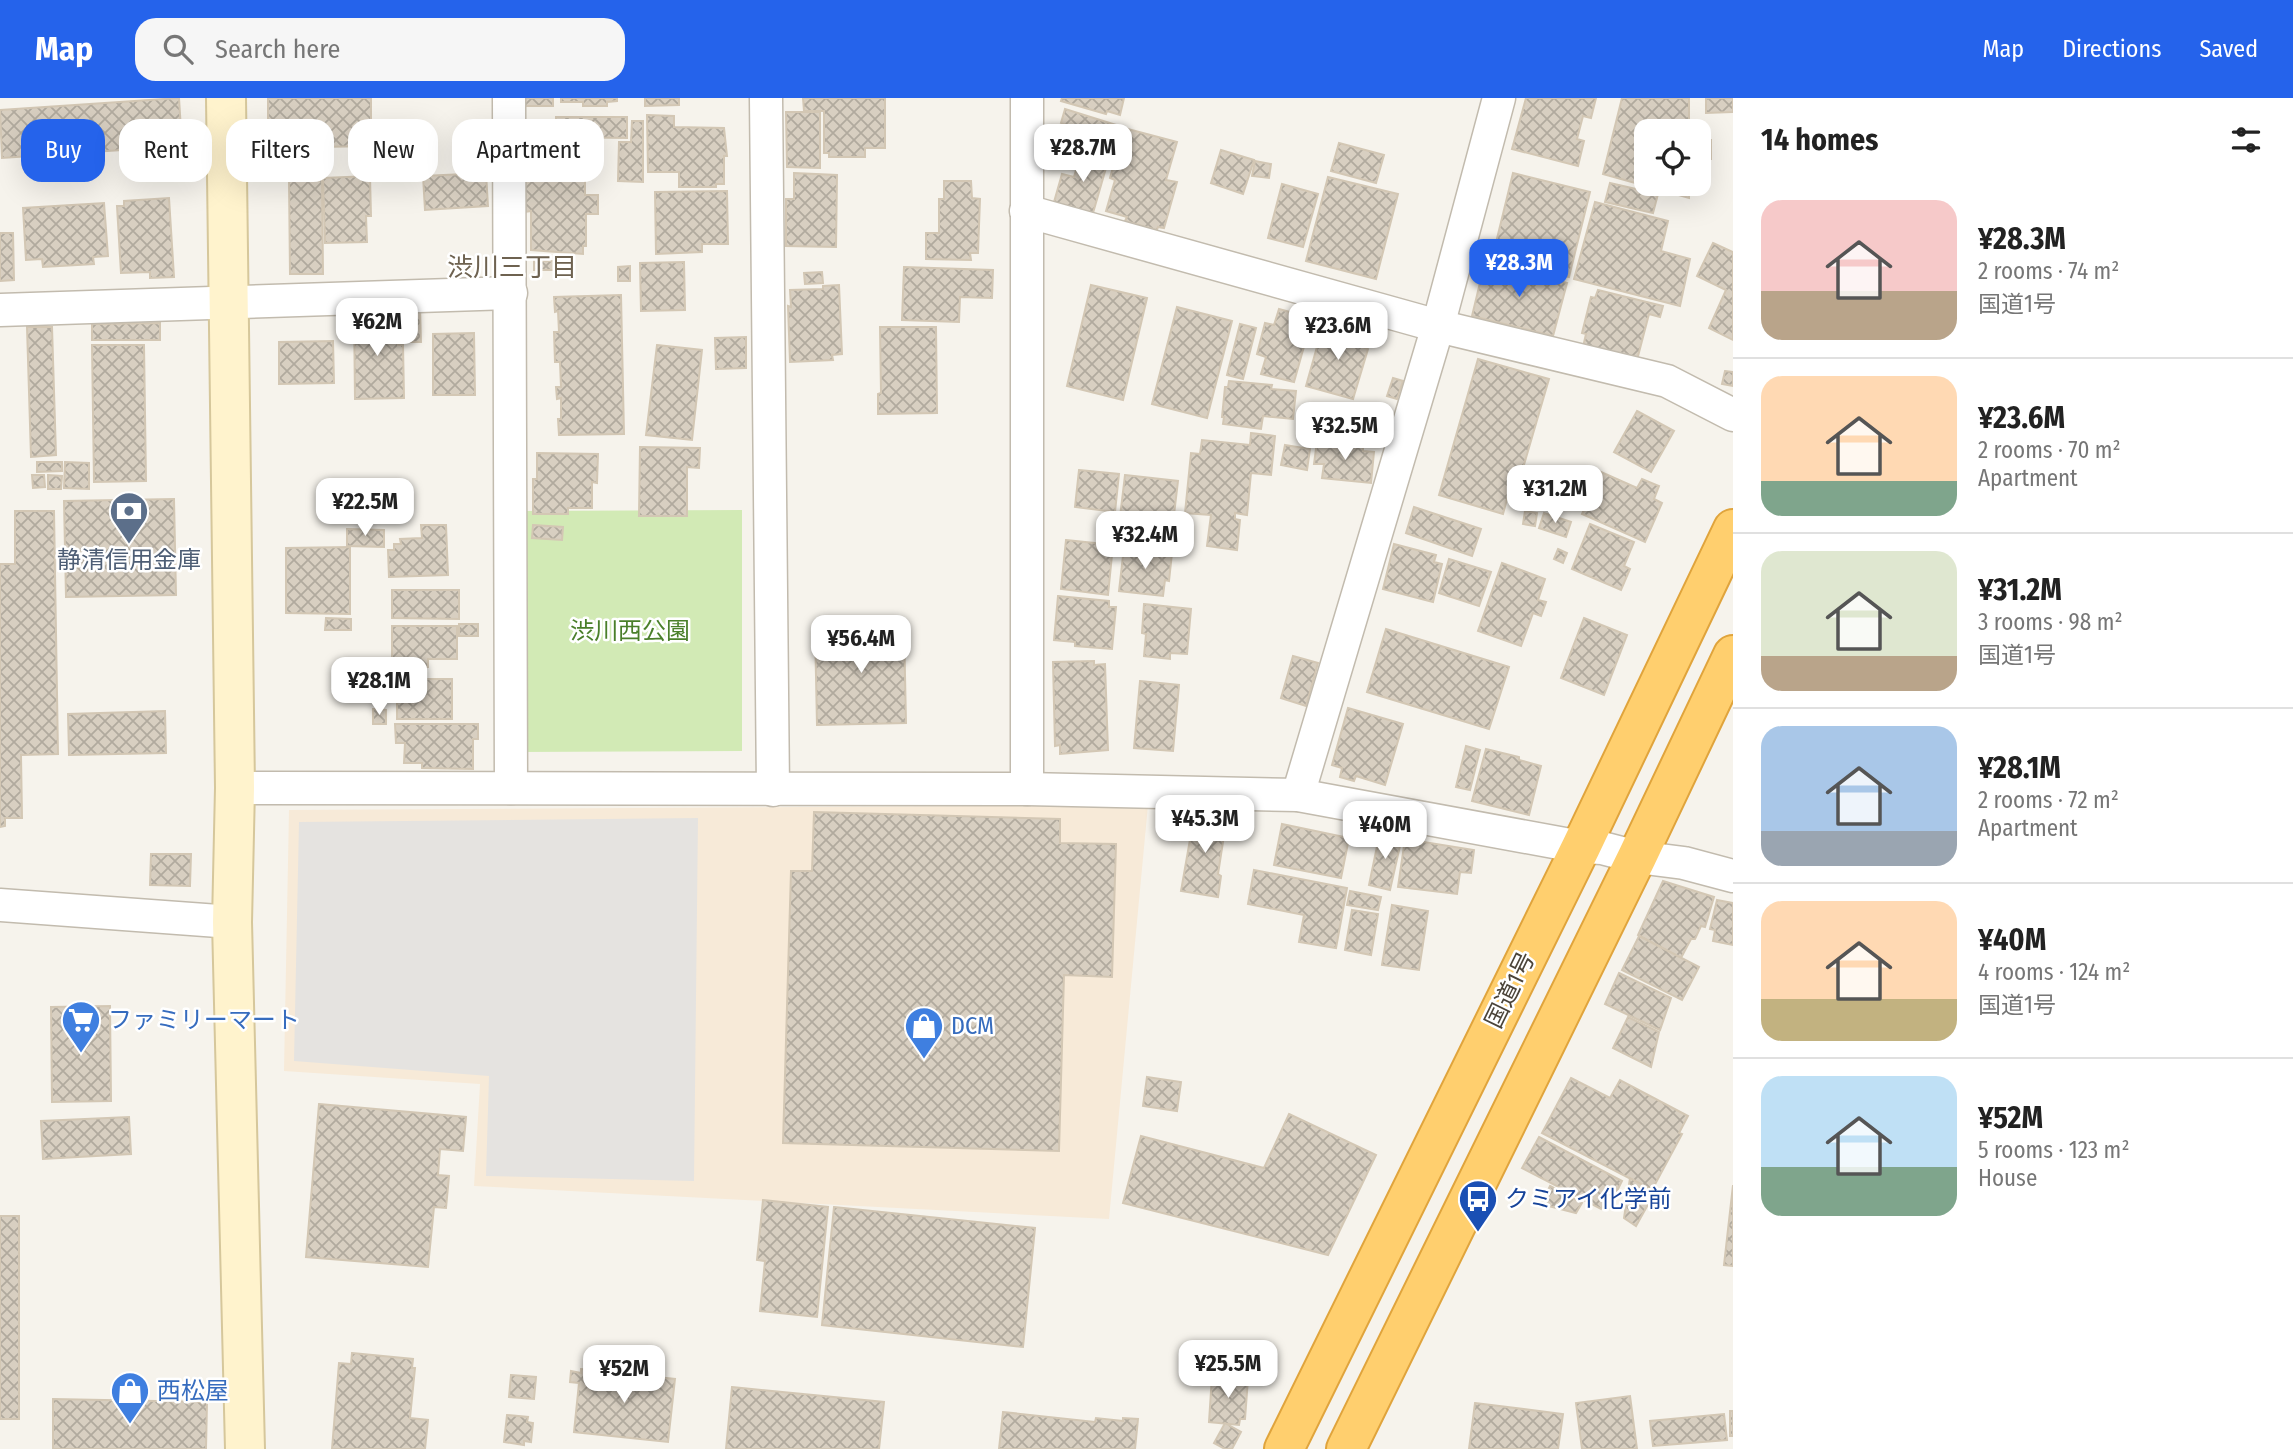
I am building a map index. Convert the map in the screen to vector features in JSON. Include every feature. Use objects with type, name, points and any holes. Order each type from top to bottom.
[{"type":"highway","name":"国道1号","points":[[1284,1449],[1581,847],[1733,529]]},
{"type":"highway","points":[[1346,1449],[1637,857],[1733,655]]},
{"type":"street","points":[[226,98],[231,302],[235,789],[233,922],[245,1449]]},
{"type":"street","points":[[509,98],[511,788]]},
{"type":"street","points":[[766,98],[773,790]]},
{"type":"street","points":[[1027,98],[1027,789]]},
{"type":"street","points":[[1298,795],[1438,326],[1499,98]]},
{"type":"street","points":[[1026,211],[1438,326],[1667,381],[1733,415]]},
{"type":"street","points":[[0,310],[511,293]]},
{"type":"street","points":[[235,789],[1027,789],[1298,795],[1581,847],[1602,848],[1637,857],[1684,863],[1733,876]]},
{"type":"street","points":[[0,905],[233,922]]},
{"type":"shaded area","points":[[1148,805],[1109,1219],[474,1186],[480,1084],[284,1071],[289,810]]},
{"type":"shaded area","points":[[698,818],[694,1181],[486,1176],[489,1076],[294,1061],[299,822]]},
{"type":"green space","name":"渋川西公園","points":[[742,510],[742,751],[519,752],[518,511]]},
{"type":"building","points":[[179,98],[180,119],[119,119],[119,150],[105,151],[105,119],[21,119],[21,157],[2,158],[0,110]]},
{"type":"building","points":[[268,98],[371,98],[371,119],[348,119],[348,146],[334,147],[334,119],[268,119]]},
{"type":"building","points":[[523,98],[553,98],[553,106],[523,106]]},
{"type":"building","points":[[561,98],[617,98],[617,101],[607,102],[607,106],[583,106],[583,102],[561,102]]},
{"type":"building","points":[[645,98],[679,98],[679,105],[645,106]]},
{"type":"building","points":[[803,98],[885,98],[885,148],[865,148],[865,157],[829,157],[829,153],[824,153],[824,111],[804,111]]},
{"type":"building","points":[[1062,98],[1124,98],[1120,115],[1107,111],[1106,114],[1061,101]]},
{"type":"building","points":[[1526,98],[1596,98],[1591,118],[1583,116],[1577,139],[1584,141],[1578,166],[1512,149]]},
{"type":"building","points":[[1622,98],[1689,98],[1689,119],[1634,119],[1634,183],[1603,174]]},
{"type":"building","points":[[1706,98],[1733,98],[1733,112],[1706,113]]},
{"type":"building","points":[[1065,109],[1116,125],[1107,150],[1076,141],[1080,130],[1061,123]]},
{"type":"building","points":[[786,112],[820,112],[820,168],[787,167]]},
{"type":"building","points":[[647,115],[674,116],[674,127],[724,128],[727,156],[724,156],[724,184],[716,184],[716,187],[679,187],[679,172],[648,172]]},
{"type":"building","points":[[627,117],[627,138],[604,138],[604,119],[556,119]]},
{"type":"building","points":[[632,121],[643,121],[643,182],[618,181],[619,142],[631,142]]},
{"type":"building","points":[[1124,128],[1177,142],[1166,180],[1177,182],[1164,228],[1158,227],[1157,230],[1125,221],[1127,217],[1106,211],[1115,180],[1110,178]]},
{"type":"building","points":[[1339,143],[1384,155],[1376,183],[1331,171]]},
{"type":"building","points":[[1221,150],[1254,160],[1243,194],[1211,183]]},
{"type":"building","points":[[1081,153],[1108,161],[1093,213],[1054,202],[1062,174],[1074,177]]},
{"type":"building","points":[[1255,161],[1271,164],[1269,178],[1252,176]]},
{"type":"building","points":[[794,173],[837,175],[836,247],[786,246],[786,199],[794,199]]},
{"type":"building","points":[[1513,173],[1590,192],[1569,277],[1492,259]]},
{"type":"building","points":[[438,175],[452,175],[452,182],[487,182],[488,206],[425,210],[423,182],[438,182]]},
{"type":"building","points":[[348,177],[348,182],[370,182],[371,216],[366,216],[367,242],[325,243],[323,182],[334,182],[334,178]]},
{"type":"building","points":[[1328,177],[1398,194],[1376,279],[1306,261]]},
{"type":"building","points":[[944,181],[971,181],[972,198],[980,199],[978,253],[970,253],[971,260],[926,259],[926,233],[939,233],[939,199],[944,199]]},
{"type":"building","points":[[289,182],[322,182],[323,274],[290,274]]},
{"type":"building","points":[[524,182],[585,182],[585,195],[598,195],[598,214],[586,214],[586,246],[583,246],[583,254],[531,250],[531,211],[524,212]]},
{"type":"building","points":[[1610,183],[1634,188],[1634,196],[1657,196],[1653,213],[1605,202]]},
{"type":"building","points":[[1282,184],[1318,194],[1303,247],[1268,238]]},
{"type":"building","points":[[727,191],[728,244],[702,244],[702,252],[656,254],[655,192]]},
{"type":"building","points":[[169,198],[174,277],[150,278],[150,272],[121,273],[117,206],[124,206],[124,201]]},
{"type":"building","points":[[1595,202],[1668,221],[1661,251],[1690,259],[1680,306],[1574,279]]},
{"type":"building","points":[[104,203],[108,256],[93,257],[94,264],[43,267],[42,259],[26,260],[23,208]]},
{"type":"building","points":[[0,233],[13,233],[14,280],[0,281]]},
{"type":"building","points":[[1713,243],[1733,252],[1733,340],[1709,328],[1726,290],[1697,276]]},
{"type":"building","points":[[534,261],[573,261],[574,270],[534,270]]},
{"type":"building","points":[[684,262],[685,310],[641,311],[640,263]]},
{"type":"building","points":[[1485,262],[1567,283],[1553,336],[1472,316]]},
{"type":"building","points":[[630,266],[630,281],[618,281],[618,267]]},
{"type":"building","points":[[904,267],[993,270],[992,298],[960,297],[959,322],[902,320]]},
{"type":"building","points":[[822,272],[823,283],[805,284],[804,273]]},
{"type":"building","points":[[839,285],[842,354],[832,355],[833,360],[790,362],[790,290],[823,289],[823,286]]},
{"type":"building","points":[[1091,285],[1147,298],[1123,400],[1067,386]]},
{"type":"building","points":[[1598,290],[1663,306],[1660,317],[1649,314],[1637,360],[1583,347],[1586,334],[1582,333],[1591,297],[1595,298]]},
{"type":"building","points":[[621,295],[624,434],[559,435],[561,398],[557,399],[556,387],[561,387],[560,362],[555,362],[554,332],[559,332],[554,297]]},
{"type":"building","points":[[420,307],[421,342],[404,342],[403,308]]},
{"type":"building","points":[[1177,307],[1232,321],[1207,418],[1152,404]]},
{"type":"building","points":[[1279,309],[1312,318],[1294,382],[1261,374],[1266,357],[1257,354],[1265,323],[1274,325]]},
{"type":"building","points":[[354,311],[386,311],[386,335],[398,335],[398,345],[403,345],[404,398],[355,399]]},
{"type":"building","points":[[160,323],[160,340],[92,340],[92,324]]},
{"type":"building","points":[[1240,324],[1256,328],[1243,379],[1227,375]]},
{"type":"building","points":[[1329,324],[1363,333],[1360,346],[1368,349],[1353,399],[1306,386],[1320,336],[1325,338]]},
{"type":"building","points":[[27,327],[52,327],[56,455],[31,457]]},
{"type":"building","points":[[880,327],[936,327],[937,413],[878,414],[878,394],[881,393]]},
{"type":"building","points":[[474,333],[475,395],[433,395],[433,334]]},
{"type":"building","points":[[746,337],[746,368],[716,369],[715,338]]},
{"type":"building","points":[[333,341],[334,383],[279,384],[279,342]]},
{"type":"building","points":[[92,345],[144,345],[146,481],[94,482]]},
{"type":"building","points":[[657,345],[702,350],[692,440],[646,435]]},
{"type":"building","points":[[1478,359],[1549,379],[1521,475],[1514,473],[1503,514],[1439,495]]},
{"type":"building","points":[[1725,371],[1733,372],[1733,386],[1722,384]]},
{"type":"building","points":[[1393,378],[1403,381],[1397,399],[1387,396]]},
{"type":"building","points":[[1229,381],[1272,385],[1271,389],[1296,391],[1293,419],[1263,416],[1261,429],[1223,424],[1225,387],[1228,387]]},
{"type":"building","points":[[1637,411],[1674,431],[1651,472],[1614,452]]},
{"type":"building","points":[[1251,433],[1275,436],[1271,475],[1251,473],[1247,515],[1235,513],[1235,519],[1240,520],[1237,550],[1207,546],[1211,515],[1185,513],[1191,453],[1200,454],[1202,440],[1250,445]]},
{"type":"building","points":[[1317,441],[1363,445],[1363,451],[1374,452],[1371,483],[1322,478],[1324,464],[1314,464]]},
{"type":"building","points":[[1285,445],[1310,449],[1307,470],[1281,465]]},
{"type":"building","points":[[640,447],[700,448],[699,468],[687,467],[687,516],[639,516]]},
{"type":"building","points":[[537,453],[598,454],[597,483],[592,482],[592,508],[568,508],[568,514],[533,514],[533,479],[537,479]]},
{"type":"building","points":[[37,462],[62,462],[62,471],[37,472]]},
{"type":"building","points":[[65,462],[89,463],[89,489],[64,488]]},
{"type":"building","points":[[1079,470],[1119,474],[1115,512],[1075,507]]},
{"type":"building","points":[[1601,472],[1637,488],[1642,479],[1659,486],[1654,499],[1662,503],[1645,542],[1582,514]]},
{"type":"building","points":[[32,475],[44,475],[45,487],[33,488]]},
{"type":"building","points":[[48,475],[62,476],[61,489],[48,489]]},
{"type":"building","points":[[1125,475],[1178,481],[1173,523],[1120,517]]},
{"type":"building","points":[[174,499],[176,595],[66,597],[64,501]]},
{"type":"building","points":[[1414,507],[1481,529],[1472,556],[1406,533]]},
{"type":"building","points":[[15,511],[54,511],[58,754],[21,755],[22,818],[5,818],[5,826],[0,827],[0,564],[15,564]]},
{"type":"building","points":[[1525,511],[1537,513],[1535,526],[1523,524]]},
{"type":"building","points":[[1544,513],[1571,522],[1566,537],[1539,528]]},
{"type":"building","points":[[1590,524],[1634,542],[1624,566],[1630,569],[1621,590],[1572,569]]},
{"type":"building","points":[[421,525],[446,525],[448,575],[389,577],[388,550],[394,550],[394,544],[401,544],[400,539],[422,538]]},
{"type":"building","points":[[533,525],[563,527],[562,540],[532,538]]},
{"type":"building","points":[[347,529],[384,530],[384,547],[347,546]]},
{"type":"building","points":[[1066,540],[1113,545],[1108,595],[1061,589]]},
{"type":"building","points":[[1394,544],[1436,555],[1434,562],[1442,564],[1433,602],[1383,589]]},
{"type":"building","points":[[350,547],[350,614],[286,613],[286,548]]},
{"type":"building","points":[[1124,547],[1172,553],[1169,581],[1165,580],[1163,596],[1119,591]]},
{"type":"building","points":[[1558,549],[1567,553],[1563,563],[1554,559]]},
{"type":"building","points":[[1449,559],[1491,572],[1479,606],[1439,593]]},
{"type":"building","points":[[1502,563],[1545,579],[1538,600],[1546,602],[1541,616],[1533,613],[1521,646],[1478,631]]},
{"type":"building","points":[[392,590],[459,590],[459,619],[392,618]]},
{"type":"building","points":[[1058,596],[1109,601],[1109,607],[1116,607],[1112,649],[1075,646],[1075,642],[1054,640]]},
{"type":"building","points":[[1144,604],[1191,609],[1187,654],[1170,653],[1170,659],[1144,656]]},
{"type":"building","points":[[326,618],[351,619],[351,630],[325,630]]},
{"type":"building","points":[[1584,618],[1627,635],[1604,695],[1561,678]]},
{"type":"building","points":[[459,624],[478,624],[478,636],[459,636]]},
{"type":"building","points":[[392,626],[457,626],[457,659],[428,659],[428,667],[392,668]]},
{"type":"building","points":[[904,626],[906,723],[817,725],[815,628]]},
{"type":"building","points":[[1386,629],[1509,667],[1489,729],[1367,692]]},
{"type":"building","points":[[1293,656],[1318,663],[1306,706],[1281,698]]},
{"type":"building","points":[[1094,661],[1094,665],[1105,664],[1108,750],[1060,754],[1060,745],[1055,746],[1053,662]]},
{"type":"building","points":[[397,679],[452,679],[452,719],[397,719]]},
{"type":"building","points":[[1140,681],[1179,685],[1173,751],[1134,748]]},
{"type":"building","points":[[1348,708],[1403,724],[1385,785],[1356,776],[1354,781],[1340,777],[1342,768],[1332,765]]},
{"type":"building","points":[[373,709],[386,710],[386,724],[373,724]]},
{"type":"building","points":[[165,711],[166,753],[69,755],[68,714]]},
{"type":"building","points":[[395,724],[478,724],[478,739],[473,739],[473,769],[422,768],[422,763],[404,763],[405,743],[396,743]]},
{"type":"building","points":[[1466,746],[1480,750],[1470,790],[1456,787]]},
{"type":"building","points":[[1486,749],[1519,757],[1519,760],[1541,766],[1529,815],[1472,801]]},
{"type":"building","points":[[1195,811],[1227,816],[1218,874],[1221,876],[1218,897],[1181,891]]},
{"type":"building","name":"DCM","points":[[814,812],[1060,819],[1060,843],[1116,844],[1112,977],[1064,975],[1059,1151],[783,1143],[791,871],[812,871]]},
{"type":"building","points":[[1282,824],[1349,838],[1341,878],[1274,865]]},
{"type":"building","points":[[1380,832],[1402,837],[1390,890],[1369,885]]},
{"type":"building","points":[[1405,839],[1474,850],[1471,873],[1460,872],[1457,894],[1398,887]]},
{"type":"building","points":[[151,854],[191,854],[190,886],[150,885]]},
{"type":"building","points":[[1254,870],[1347,888],[1336,948],[1299,942],[1304,915],[1248,904]]},
{"type":"building","points":[[1663,881],[1714,897],[1705,927],[1701,926],[1681,958],[1638,935]]},
{"type":"building","points":[[1350,891],[1381,897],[1378,910],[1347,905]]},
{"type":"building","points":[[1717,900],[1733,903],[1733,945],[1713,941],[1715,930],[1710,929]]},
{"type":"building","points":[[1392,905],[1428,911],[1419,970],[1382,965]]},
{"type":"building","points":[[1352,910],[1378,914],[1371,955],[1345,950]]},
{"type":"building","points":[[1639,936],[1699,967],[1682,1000],[1622,970]]},
{"type":"building","points":[[1619,973],[1671,998],[1660,1030],[1605,1004]]},
{"type":"building","name":"ファミリーマート","points":[[110,1006],[111,1101],[52,1102],[51,1007]]},
{"type":"building","points":[[1628,1017],[1659,1032],[1651,1067],[1613,1048]]},
{"type":"building","points":[[1147,1077],[1181,1082],[1177,1111],[1143,1106]]},
{"type":"building","points":[[1571,1078],[1610,1098],[1620,1080],[1688,1116],[1679,1133],[1682,1134],[1652,1190],[1542,1133]]},
{"type":"building","points":[[319,1104],[466,1117],[463,1151],[440,1149],[438,1175],[449,1176],[446,1208],[434,1207],[428,1267],[306,1257]]},
{"type":"building","points":[[1289,1114],[1376,1155],[1328,1255],[1123,1203],[1141,1136],[1264,1168]]},
{"type":"building","points":[[129,1117],[131,1154],[43,1159],[41,1121]]},
{"type":"building","points":[[1539,1137],[1622,1181],[1614,1197],[1609,1194],[1601,1209],[1522,1168]]},
{"type":"building","points":[[1630,1178],[1655,1192],[1636,1226],[1624,1218]]},
{"type":"building","points":[[1733,1185],[1733,1266],[1724,1265]]},
{"type":"building","points":[[1550,1186],[1582,1203],[1576,1213],[1541,1204]]},
{"type":"building","points":[[763,1200],[828,1207],[817,1317],[760,1311],[765,1261],[757,1260]]},
{"type":"building","points":[[834,1207],[1035,1228],[1023,1347],[822,1325]]},
{"type":"building","points":[[0,1216],[19,1216],[19,1419],[0,1419]]},
{"type":"building","points":[[352,1353],[413,1359],[412,1368],[415,1368],[410,1418],[428,1420],[425,1449],[332,1449],[339,1363],[351,1364]]},
{"type":"building","points":[[581,1369],[675,1379],[668,1442],[574,1432],[579,1383],[570,1382],[571,1371],[581,1373]]},
{"type":"building","points":[[511,1375],[536,1377],[534,1399],[509,1397]]},
{"type":"building","points":[[1212,1376],[1248,1379],[1245,1419],[1240,1419],[1239,1425],[1209,1422]]},
{"type":"building","points":[[732,1387],[884,1402],[879,1449],[726,1449]]},
{"type":"building","points":[[1630,1396],[1637,1449],[1582,1449],[1576,1403]]},
{"type":"building","name":"西松屋","points":[[53,1399],[207,1402],[206,1449],[53,1449]]},
{"type":"building","points":[[1475,1403],[1563,1414],[1558,1449],[1469,1449]]},
{"type":"building","points":[[1730,1411],[1733,1411],[1733,1436],[1730,1436]]},
{"type":"building","points":[[1003,1412],[1095,1422],[1096,1418],[1123,1421],[1123,1418],[1138,1419],[1135,1449],[999,1449]]},
{"type":"building","points":[[1724,1414],[1727,1440],[1653,1446],[1650,1421]]},
{"type":"building","points":[[507,1415],[528,1417],[527,1422],[533,1423],[531,1442],[524,1441],[524,1445],[504,1442]]},
{"type":"building","points":[[1225,1423],[1241,1432],[1232,1449],[1225,1449],[1214,1443]]},
{"type":"place","name":"静清信用金庫","points":[[129,545]]},
{"type":"place","name":"ファミリーマート","points":[[81,1054]]},
{"type":"place","name":"DCM","points":[[924,1060]]},
{"type":"place","name":"クミアイ化学前","points":[[1478,1233]]},
{"type":"place","name":"西松屋","points":[[130,1425]]},
{"type":"district","name":"渋川三丁目","points":[[512,267]]}]
